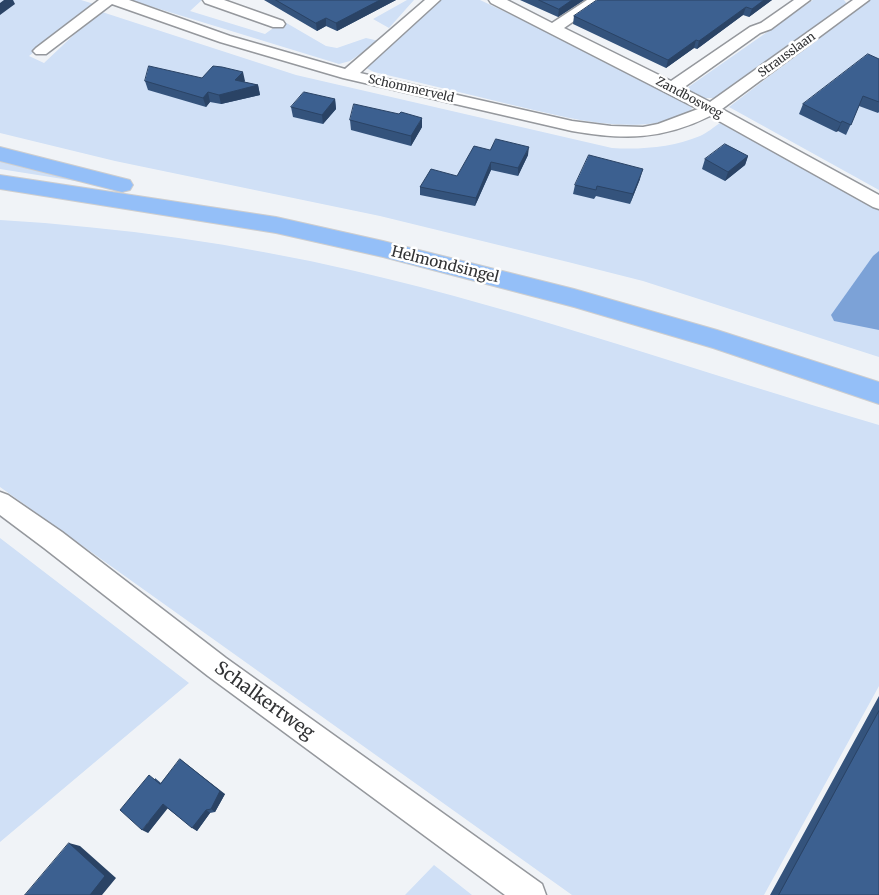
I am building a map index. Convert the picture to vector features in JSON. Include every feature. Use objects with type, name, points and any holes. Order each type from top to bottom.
[{"type":"main road","points":[[0,154],[276,225]]},
{"type":"main road","name":"Helmondsingel","points":[[0,182],[276,225],[383,249],[574,298],[717,340],[879,393]]},
{"type":"main road","points":[[0,201],[86,208],[137,204]]},
{"type":"street","points":[[41,52],[108,0]]},
{"type":"street","name":"Schommerveld","points":[[115,0],[225,39],[348,75],[599,131],[650,132],[687,122],[711,109]]},
{"type":"street","points":[[210,0],[278,24]]},
{"type":"street","points":[[348,75],[433,0]]},
{"type":"street","name":"Zandbosweg","points":[[496,0],[672,88],[879,204]]},
{"type":"street","points":[[554,28],[597,0]]},
{"type":"street","points":[[672,88],[755,30],[766,26],[803,0]]},
{"type":"street","name":"Strausslaan","points":[[711,109],[860,0]]},
{"type":"street","name":"Schalkertweg","points":[[0,502],[53,540],[217,667],[531,895]]},
{"type":"shaded area","points":[[0,0],[81,0],[94,4],[29,56],[44,63],[99,11],[296,75],[612,148],[634,149],[679,143],[703,135],[720,123],[879,210],[879,357],[643,281],[380,216],[115,161],[0,133]]},
{"type":"shaded area","points":[[130,0],[202,0],[190,11],[265,34],[283,21],[326,46],[337,48],[366,38],[379,41],[350,61],[339,64]]},
{"type":"shaded area","points":[[407,0],[414,0],[389,28],[373,19]]},
{"type":"shaded area","points":[[438,0],[480,0],[692,104],[691,115],[667,121],[620,125],[574,119],[374,72],[366,68]]},
{"type":"shaded area","points":[[813,0],[844,0],[847,4],[719,98],[701,98],[688,91],[687,88]]},
{"type":"shaded area","points":[[869,0],[879,0],[879,190],[729,107]]},
{"type":"shaded area","points":[[0,159],[113,187],[0,169]]},
{"type":"shaded area","points":[[0,220],[89,227],[179,238],[311,261],[355,271],[421,287],[553,324],[879,425],[879,686],[764,895],[572,895],[0,487]]},
{"type":"shaded area","points":[[0,538],[189,683],[0,842]]},
{"type":"shaded area","points":[[434,865],[472,895],[405,895]]},
{"type":"water","points":[[879,251],[879,330],[834,321],[831,315],[873,256]]},
{"type":"building","points":[[276,0],[380,0],[336,23],[326,18],[316,23]]},
{"type":"building","points":[[539,0],[572,0],[559,9]]},
{"type":"building","points":[[597,0],[764,0],[752,9],[746,7],[699,41],[696,40],[668,60],[574,16]]},
{"type":"building","points":[[868,54],[879,59],[879,102],[863,96],[851,125],[842,121],[841,123],[803,104]]},
{"type":"building","points":[[149,66],[202,78],[213,66],[222,67],[243,72],[235,80],[258,85],[219,95],[208,92],[203,98],[145,81]]},
{"type":"building","points":[[304,92],[335,99],[322,115],[291,107]]},
{"type":"building","points":[[354,104],[399,114],[401,112],[422,118],[411,136],[350,120]]},
{"type":"building","points":[[496,139],[529,147],[518,168],[491,162],[476,198],[420,187],[431,169],[457,176],[474,146],[490,150]]},
{"type":"building","points":[[725,144],[748,156],[728,172],[705,159]]},
{"type":"building","points":[[589,155],[643,169],[633,194],[597,186],[596,190],[575,185]]},
{"type":"building","points":[[879,711],[879,895],[779,895]]},
{"type":"building","points":[[180,759],[220,791],[211,809],[206,810],[192,828],[163,804],[142,830],[120,810],[149,775],[160,784]]},
{"type":"building","points":[[69,843],[105,876],[90,895],[25,895]]}]
